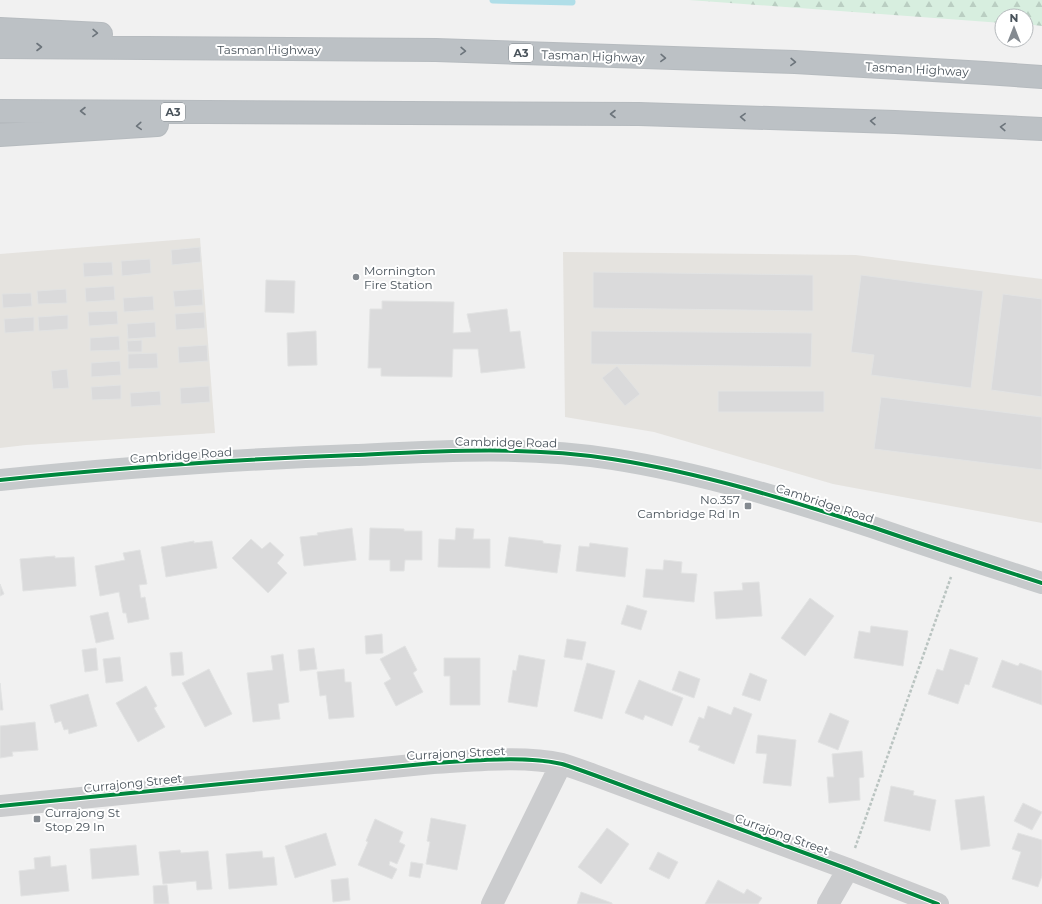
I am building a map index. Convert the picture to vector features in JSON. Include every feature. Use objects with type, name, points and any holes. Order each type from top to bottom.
[{"type":"highway","points":[[0,29],[436,50]]},
{"type":"highway","name":"Tasman Highway","points":[[0,47],[436,50],[795,62],[1042,77]]},
{"type":"highway","name":"A3","points":[[0,111],[639,114],[895,122],[1042,129]]},
{"type":"highway","points":[[0,135],[346,113]]},
{"type":"main road","name":"Cambridge Road","points":[[0,480],[257,459],[450,451],[509,451],[572,454],[666,468],[737,486],[799,504],[1042,583]]},
{"type":"street","name":"Currajong Street","points":[[0,806],[433,763],[529,760],[561,764],[594,775],[938,904]]},
{"type":"street","points":[[492,904],[561,764]]},
{"type":"street","points":[[828,904],[848,869]]},
{"type":"path","points":[[848,869],[958,556]]},
{"type":"shaded area","points":[[200,238],[215,433],[0,448],[0,254]]},
{"type":"shaded area","points":[[563,252],[856,255],[1042,279],[1042,523],[833,484],[654,432],[565,417]]},
{"type":"green space","points":[[689,0],[1042,0],[1042,26],[1034,25],[1034,8],[994,8],[994,22]]},
{"type":"building","points":[[200,247],[201,262],[172,265],[171,250]]},
{"type":"building","points":[[150,259],[151,273],[122,276],[121,261]]},
{"type":"building","points":[[112,262],[113,275],[84,277],[83,263]]},
{"type":"building","points":[[593,272],[813,275],[813,311],[593,308]]},
{"type":"building","points":[[861,275],[983,291],[971,388],[871,375],[874,355],[851,352]]},
{"type":"building","points":[[266,280],[295,281],[294,313],[265,312]]},
{"type":"building","points":[[114,286],[115,300],[86,302],[85,288]]},
{"type":"building","points":[[66,289],[67,303],[38,304],[37,291]]},
{"type":"building","points":[[202,289],[203,305],[175,307],[173,291]]},
{"type":"building","points":[[31,293],[32,306],[3,308],[2,294]]},
{"type":"building","points":[[1003,294],[1042,299],[1042,397],[991,390]]},
{"type":"building","points":[[153,296],[154,310],[124,312],[123,298]]},
{"type":"building","points":[[382,301],[454,302],[453,333],[471,332],[467,314],[507,309],[510,332],[520,331],[525,368],[481,373],[478,349],[453,349],[452,377],[381,376],[381,368],[368,368],[370,309],[382,309]]},
{"type":"building","points":[[117,311],[118,324],[89,326],[88,312]]},
{"type":"building","points":[[204,312],[205,328],[176,330],[175,314]]},
{"type":"building","points":[[68,315],[68,329],[39,331],[38,317]]},
{"type":"building","points":[[34,317],[34,331],[5,333],[4,319]]},
{"type":"building","points":[[155,322],[156,337],[128,339],[127,324]]},
{"type":"building","points":[[316,331],[317,365],[288,366],[287,333]]},
{"type":"building","points":[[591,331],[812,333],[811,367],[591,364]]},
{"type":"building","points":[[119,336],[120,350],[90,351],[90,338]]},
{"type":"building","points":[[142,340],[142,352],[128,352],[127,341]]},
{"type":"building","points":[[207,345],[208,361],[179,363],[178,347]]},
{"type":"building","points":[[157,353],[158,368],[128,369],[128,354]]},
{"type":"building","points":[[120,361],[121,375],[91,377],[91,363]]},
{"type":"building","points":[[617,366],[640,394],[625,406],[602,378]]},
{"type":"building","points":[[67,369],[69,388],[53,389],[51,371]]},
{"type":"building","points":[[121,385],[121,399],[92,400],[91,387]]},
{"type":"building","points":[[209,386],[210,402],[181,404],[180,388]]},
{"type":"building","points":[[160,391],[161,405],[131,407],[130,393]]},
{"type":"building","points":[[718,391],[824,391],[824,412],[718,412]]},
{"type":"building","points":[[881,397],[1042,417],[1042,470],[874,449]]},
{"type":"building","points":[[352,528],[356,560],[304,566],[300,537]]},
{"type":"building","points":[[370,528],[422,531],[422,560],[405,560],[404,571],[390,571],[390,560],[369,560]]},
{"type":"building","points":[[456,528],[474,529],[473,539],[490,539],[490,568],[438,567],[439,539],[455,540]]},
{"type":"building","points":[[509,537],[543,541],[543,543],[561,545],[557,573],[505,566]]},
{"type":"building","points":[[251,539],[262,549],[270,542],[284,555],[277,563],[287,573],[268,593],[232,558]]},
{"type":"building","points":[[194,541],[194,543],[212,541],[217,568],[166,577],[161,547]]},
{"type":"building","points":[[590,543],[628,548],[625,577],[576,571],[579,546],[589,547]]},
{"type":"building","points":[[140,550],[147,584],[139,585],[141,598],[145,597],[149,619],[128,623],[126,613],[123,613],[119,592],[100,596],[95,566],[125,560],[123,553]]},
{"type":"building","points":[[55,556],[55,558],[74,557],[76,586],[23,591],[20,559]]},
{"type":"building","points":[[664,560],[682,562],[681,573],[697,574],[694,602],[643,597],[646,569],[663,570]]},
{"type":"building","points":[[759,582],[762,616],[716,619],[714,592],[743,590],[742,583]]},
{"type":"building","points":[[0,584],[4,594],[0,596]]},
{"type":"building","points":[[810,598],[834,616],[805,656],[781,638]]},
{"type":"building","points":[[627,605],[647,611],[641,630],[621,624]]},
{"type":"building","points":[[108,612],[114,639],[96,643],[90,616]]},
{"type":"building","points":[[871,626],[908,631],[903,666],[854,658],[859,631],[870,633]]},
{"type":"building","points":[[382,634],[383,653],[366,654],[365,636]]},
{"type":"building","points":[[567,639],[586,642],[582,660],[564,657]]},
{"type":"building","points":[[405,646],[417,670],[413,673],[423,692],[396,706],[384,683],[391,679],[380,659]]},
{"type":"building","points":[[96,648],[98,670],[85,672],[82,650]]},
{"type":"building","points":[[314,648],[317,669],[300,671],[298,650]]},
{"type":"building","points":[[950,649],[978,658],[969,685],[965,684],[958,704],[928,694],[937,669],[943,671]]},
{"type":"building","points":[[182,652],[184,675],[172,676],[170,653]]},
{"type":"building","points":[[283,654],[289,702],[278,704],[280,719],[253,722],[247,673],[273,670],[271,656]]},
{"type":"building","points":[[519,655],[545,660],[537,707],[508,702],[513,670],[516,671]]},
{"type":"building","points":[[120,657],[123,681],[106,683],[103,659]]},
{"type":"building","points":[[444,658],[480,658],[480,705],[450,705],[450,676],[444,676]]},
{"type":"building","points":[[1002,660],[1018,666],[1020,663],[1042,671],[1042,705],[992,687]]},
{"type":"building","points":[[587,663],[615,671],[602,719],[574,711]]},
{"type":"building","points":[[209,669],[232,714],[205,727],[182,683]]},
{"type":"building","points":[[344,669],[345,682],[351,682],[354,717],[329,719],[326,695],[320,696],[317,672]]},
{"type":"building","points":[[679,671],[700,679],[694,698],[672,690]]},
{"type":"building","points":[[750,673],[767,680],[760,701],[742,695]]},
{"type":"building","points":[[639,680],[683,698],[672,726],[645,715],[643,720],[625,713]]},
{"type":"building","points":[[0,683],[3,710],[0,710]]},
{"type":"building","points":[[146,686],[157,706],[154,708],[165,727],[138,742],[116,703]]},
{"type":"building","points":[[88,694],[97,726],[69,734],[68,729],[64,730],[61,721],[55,723],[50,705]]},
{"type":"building","points":[[708,706],[731,715],[734,707],[752,714],[734,764],[698,750],[700,746],[689,742],[699,717],[704,719]]},
{"type":"building","points":[[830,713],[849,721],[838,750],[818,742]]},
{"type":"building","points":[[35,722],[38,750],[12,752],[13,756],[0,758],[0,726]]},
{"type":"building","points":[[758,735],[796,740],[791,786],[763,783],[767,754],[756,753]]},
{"type":"building","points":[[862,751],[864,777],[859,778],[860,800],[829,803],[827,777],[834,777],[832,754]]},
{"type":"building","points":[[891,786],[914,791],[913,795],[936,800],[930,831],[884,821]]},
{"type":"building","points":[[984,796],[990,846],[961,850],[955,800]]},
{"type":"building","points":[[1023,803],[1042,812],[1032,830],[1014,821]]},
{"type":"building","points":[[431,818],[466,825],[457,870],[426,864],[430,842],[427,841]]},
{"type":"building","points":[[375,819],[403,832],[399,842],[405,845],[397,864],[390,861],[389,865],[397,869],[392,879],[358,865],[368,842],[366,841]]},
{"type":"building","points":[[607,828],[629,844],[601,884],[578,867]]},
{"type":"building","points":[[326,833],[336,865],[295,878],[285,846]]},
{"type":"building","points":[[1018,833],[1042,840],[1042,876],[1038,887],[1012,879],[1021,852],[1012,849]]},
{"type":"building","points":[[136,845],[139,875],[92,879],[90,849]]},
{"type":"building","points":[[180,850],[181,853],[208,851],[212,889],[197,890],[196,881],[163,884],[159,852]]},
{"type":"building","points":[[262,851],[263,858],[274,857],[277,885],[229,889],[226,854]]},
{"type":"building","points":[[658,852],[678,862],[669,879],[649,869]]},
{"type":"building","points":[[50,856],[51,867],[66,865],[69,891],[21,896],[19,871],[35,869],[34,858]]},
{"type":"building","points":[[411,862],[423,864],[420,878],[409,876]]},
{"type":"building","points":[[348,878],[350,900],[333,902],[331,880]]},
{"type":"building","points":[[718,880],[744,894],[747,889],[762,898],[758,904],[705,904]]},
{"type":"building","points":[[167,885],[169,904],[154,904],[153,886]]},
{"type":"building","points":[[581,892],[612,903],[612,904],[577,904]]},
{"type":"waterway","points":[[493,0],[572,2]]},
{"type":"cycle path","points":[[0,480],[178,464],[420,452],[516,451],[580,455],[646,465],[745,488],[843,518],[1042,583]]},
{"type":"cycle path","points":[[0,806],[433,763],[498,759],[547,761],[562,764],[594,775],[938,904]]},
{"type":"place","name":"Mornington Fire Station","points":[[356,277]]},
{"type":"place","name":"No.357 Cambridge Rd In","points":[[748,506]]},
{"type":"place","name":"Currajong St Stop 29 In","points":[[37,819]]}]
